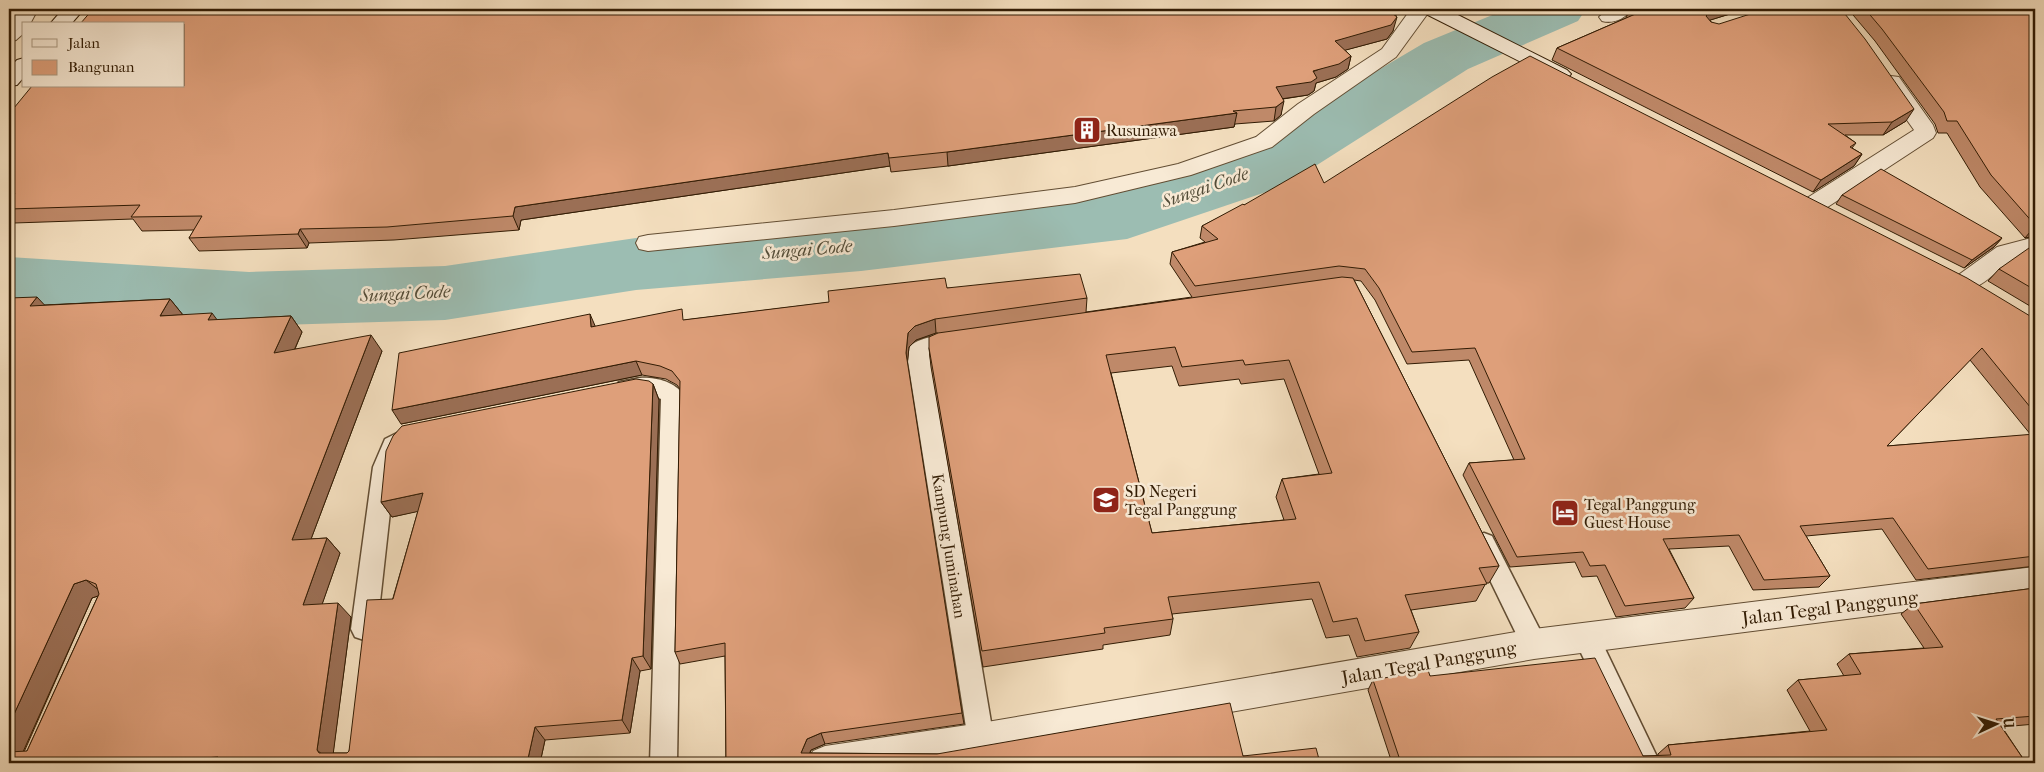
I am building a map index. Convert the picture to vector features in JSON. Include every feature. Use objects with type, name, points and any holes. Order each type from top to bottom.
[{"type":"street","points":[[9,36],[18,26],[28,9]]},
{"type":"street","points":[[62,22],[74,9]]},
{"type":"street","points":[[648,243],[894,218],[1075,195],[1183,170],[1264,142],[1306,109],[1389,53],[1430,10],[1581,84]]},
{"type":"street","points":[[1840,217],[1806,200],[1925,133],[1925,130],[1879,64]]},
{"type":"street","points":[[9,80],[22,66]]},
{"type":"street","points":[[1990,296],[1958,277],[2006,253],[2035,245]]},
{"type":"street","name":"Jalan Tegal Panggung","points":[[825,763],[981,740],[1534,644],[2035,581]]},
{"type":"lane","name":"Kampung Juminahan","points":[[975,338],[926,346],[918,351],[919,367],[981,740]]},
{"type":"lane","points":[[604,392],[642,385],[660,388],[672,396],[664,763]]},
{"type":"lane","points":[[361,654],[384,467],[394,445],[406,433],[416,431]]},
{"type":"lane","points":[[1473,521],[1534,644]]},
{"type":"lane","points":[[1588,638],[1646,763]]},
{"type":"building","points":[[93,9],[1389,9],[1397,17],[1391,25],[1335,41],[1351,56],[1339,64],[1313,71],[1317,78],[1311,82],[1276,87],[1284,101],[1276,107],[1233,111],[1237,113],[947,152],[889,158],[888,153],[515,207],[513,216],[387,227],[300,229],[298,234],[189,238],[202,216],[131,217],[140,205],[9,209],[9,201],[15,193],[9,193],[9,114],[30,88],[185,88],[185,22],[82,22]]},
{"type":"building","points":[[1635,9],[1715,9],[1711,10],[1706,16],[1711,22],[1719,24],[1766,9],[1841,9],[1865,39],[1914,109],[1892,122],[1828,124],[1856,143],[1850,147],[1862,154],[1821,180],[1557,48],[1640,12]]},
{"type":"building","points":[[1865,9],[2035,9],[2035,225],[1991,175],[1957,121],[1947,121],[1944,112]]},
{"type":"building","points":[[1530,56],[1967,278],[2035,319],[2035,413],[1982,348],[1887,446],[2035,434],[2035,556],[1928,569],[1893,518],[1800,526],[1830,576],[1764,580],[1739,535],[1663,539],[1694,598],[1625,606],[1605,565],[1590,566],[1583,552],[1517,557],[1469,463],[1525,459],[1475,348],[1412,352],[1379,288],[1365,269],[1339,266],[1195,286],[1172,252],[1218,239],[1202,226],[1244,205],[1315,164],[1324,183],[1492,77]]},
{"type":"building","points":[[1881,169],[2002,238],[1972,260],[1842,195]]},
{"type":"building","points":[[2029,248],[2035,252],[2035,290],[1999,269]]},
{"type":"building","points":[[1080,274],[1087,298],[935,319],[915,326],[908,333],[906,353],[962,713],[821,733],[807,739],[801,753],[937,754],[1230,703],[1243,756],[1316,748],[1320,763],[726,763],[725,643],[675,652],[680,381],[672,371],[660,366],[636,361],[392,410],[399,353],[590,314],[591,327],[682,309],[683,320],[829,302],[828,291],[945,278],[947,288]]},
{"type":"building","points":[[1342,277],[1353,278],[1499,566],[1479,568],[1487,584],[1405,595],[1419,632],[1365,641],[1357,618],[1333,622],[1319,582],[1168,597],[1173,619],[1104,628],[1105,633],[982,651],[929,348],[929,337],[938,333]],"holes":[[[1175,347],[1182,367],[1243,360],[1245,365],[1289,360],[1332,473],[1282,479],[1296,519],[1152,533],[1106,355]]]},
{"type":"building","points":[[37,297],[30,306],[170,299],[160,316],[212,313],[208,320],[291,316],[274,353],[371,335],[292,540],[327,538],[303,605],[338,603],[317,750],[319,753],[347,753],[349,751],[367,600],[393,599],[423,493],[381,502],[386,451],[393,436],[402,426],[636,379],[649,381],[653,384],[643,656],[632,658],[622,720],[535,727],[527,763],[215,763],[218,757],[133,763],[9,763],[9,752],[27,751],[99,594],[96,584],[86,580],[74,584],[9,725],[9,298]]},
{"type":"building","points":[[2035,588],[2035,716],[1996,719],[2026,763],[1401,763],[1373,680],[1428,670],[1430,676],[1595,658],[1643,756],[1671,755],[1668,745],[1827,730],[1798,680],[1861,674],[1849,654],[1943,647],[1914,604]]},
{"type":"waterway","name":"Sungai Code","points":[[9,284],[249,299],[445,293],[636,264],[861,246],[1127,215],[1260,170],[1446,56],[1557,9]]},
{"type":"place","name":"Rusunawa","points":[[1087,130]]},
{"type":"place","name":"SD Negeri Tegal Panggung","points":[[1106,500]]},
{"type":"place","name":"Tegal Panggung Guest House","points":[[1565,513]]}]
